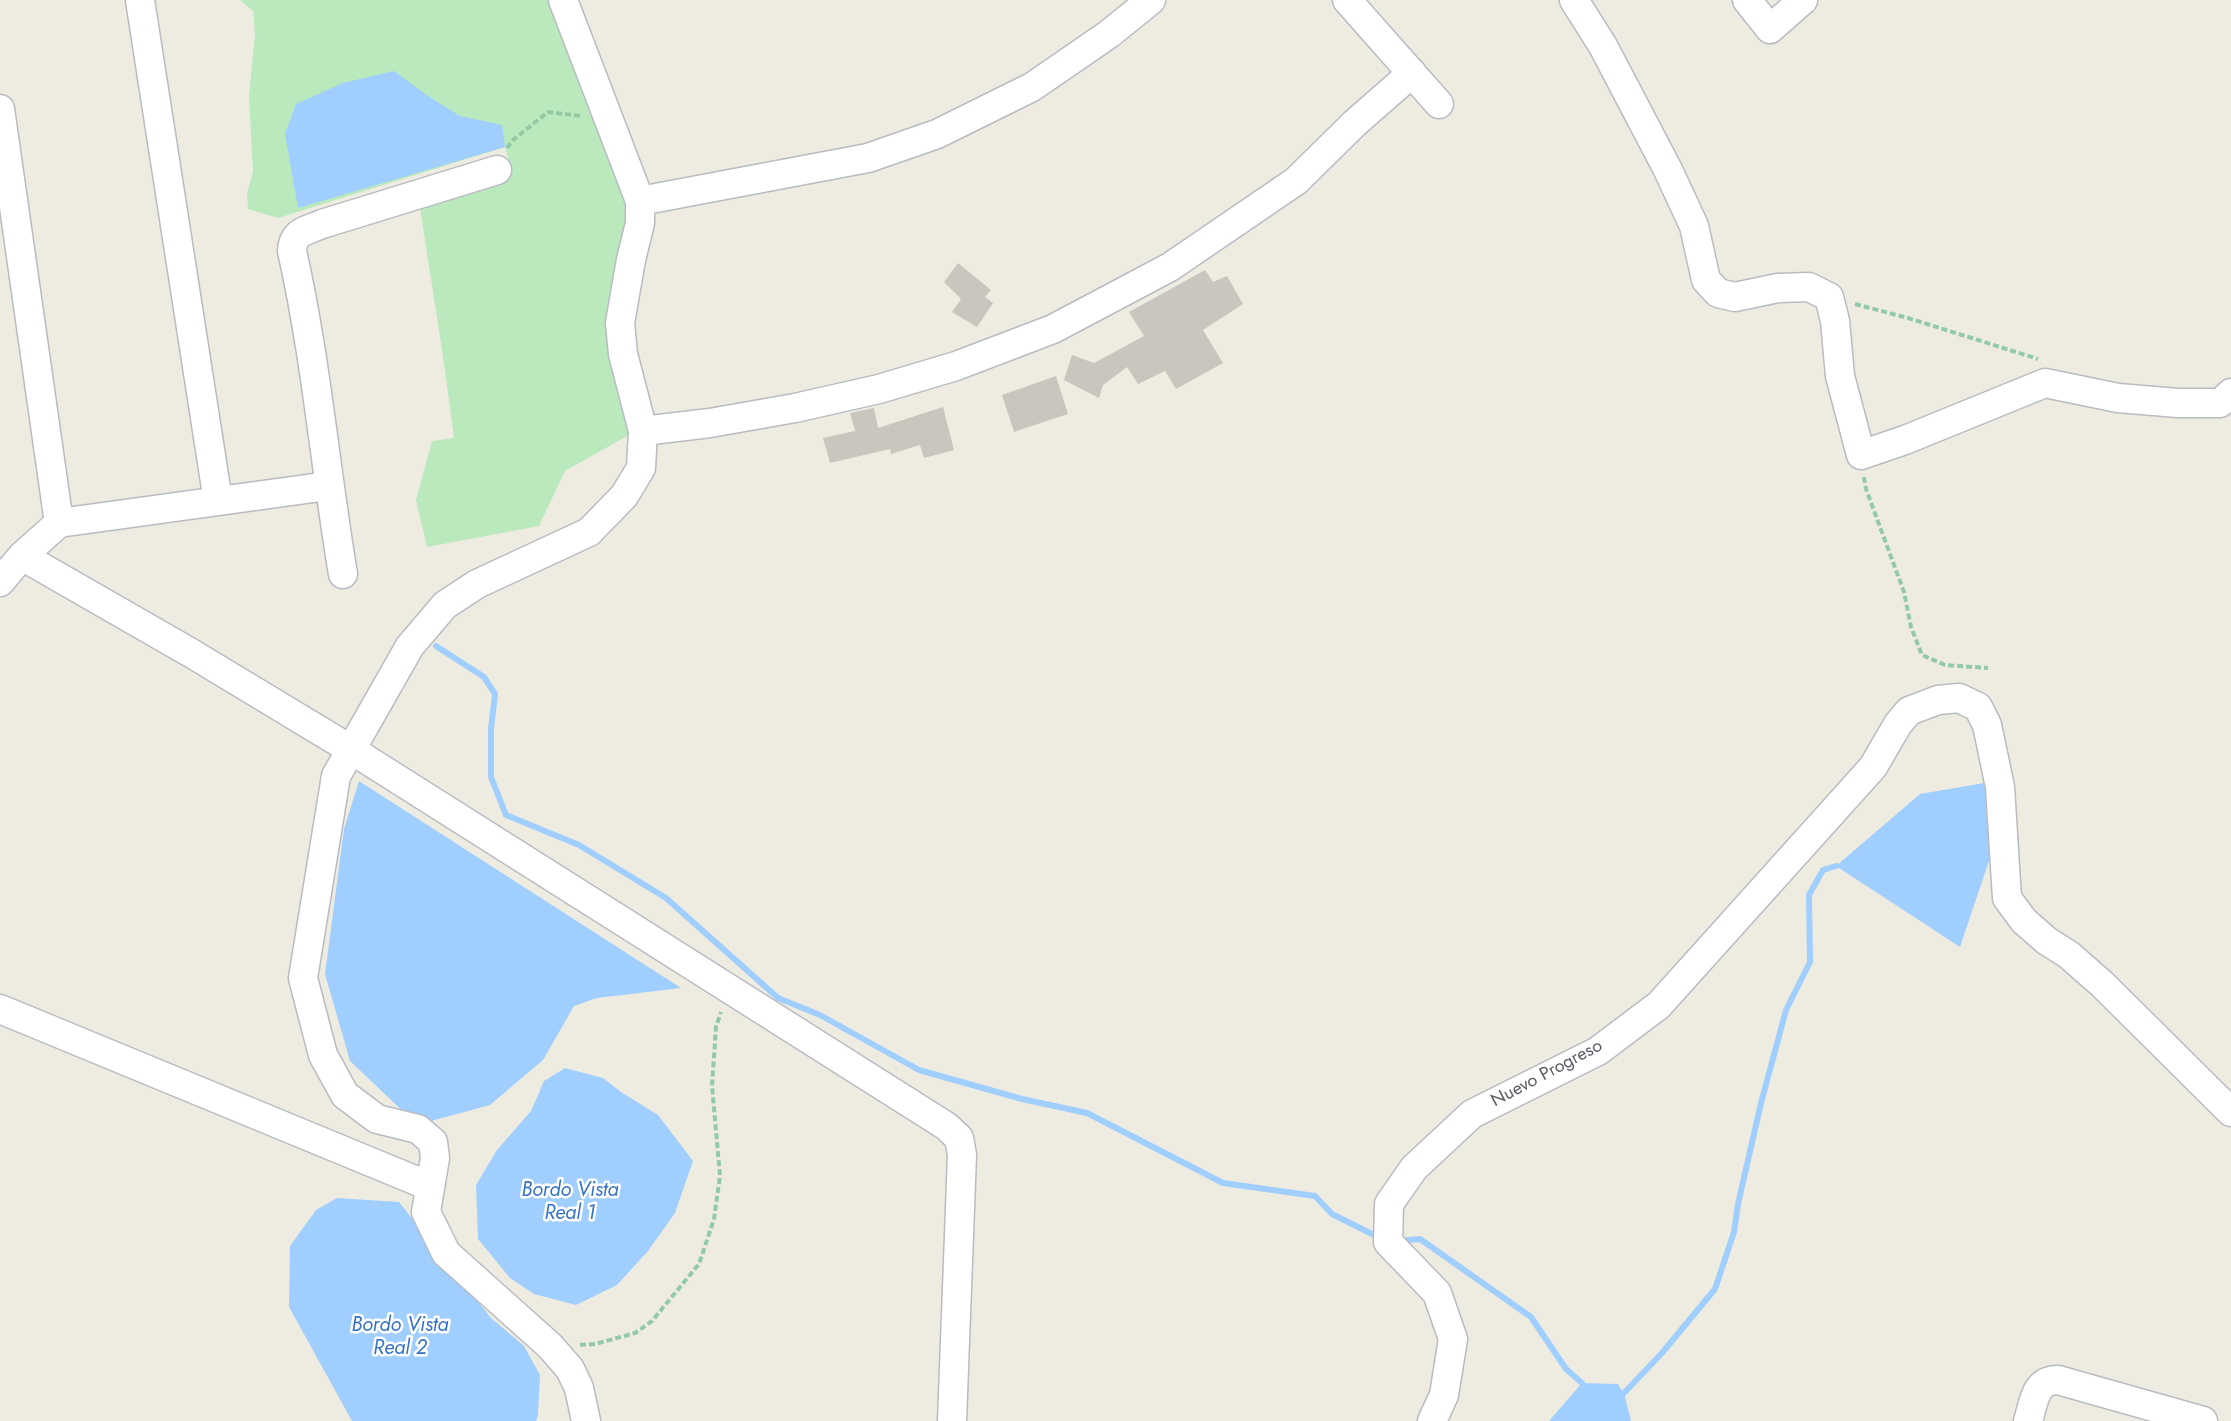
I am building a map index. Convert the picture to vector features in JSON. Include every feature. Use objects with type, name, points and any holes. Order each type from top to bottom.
[{"type":"street","points":[[140,0],[218,501]]},
{"type":"street","points":[[563,0],[640,201],[640,223],[620,323],[623,354],[643,431],[641,468],[624,496],[589,532],[477,584],[445,605],[410,646],[336,776],[303,978],[323,1054],[345,1095],[377,1119],[417,1129],[433,1142],[435,1158],[426,1212],[446,1253],[550,1346],[570,1369],[579,1388],[586,1421]]},
{"type":"street","points":[[640,201],[868,158],[938,134],[1032,87],[1109,34],[1151,0]]},
{"type":"street","points":[[1347,0],[1439,104]]},
{"type":"street","points":[[1574,0],[1608,57],[1686,208],[1694,226],[1706,280],[1718,293],[1734,297],[1778,288],[1809,287],[1828,297],[1835,321],[1840,376],[1861,455],[1905,440],[2045,383],[2118,398],[2178,403],[2220,403],[2231,393]]},
{"type":"street","points":[[1747,0],[1770,29],[1803,0]]},
{"type":"street","points":[[643,431],[710,423],[795,408],[879,389],[956,366],[1053,329],[1170,267],[1296,181],[1355,123],[1412,73]]},
{"type":"street","points":[[0,109],[59,523]]},
{"type":"street","points":[[343,574],[292,240],[298,234],[322,224],[497,170]]},
{"type":"street","points":[[0,582],[22,556],[59,523],[328,486]]},
{"type":"street","points":[[22,556],[191,653],[350,749],[946,1125],[959,1138],[962,1155],[952,1421]]},
{"type":"street","name":"Nuevo Progreso","points":[[1432,1421],[1444,1395],[1453,1339],[1437,1293],[1388,1242],[1389,1204],[1414,1168],[1472,1114],[1598,1051],[1659,1005],[1873,767],[1898,724],[1909,711],[1938,700],[1959,698],[1978,707],[1988,725],[2000,787],[2007,898],[2024,921],[2047,941],[2069,955],[2102,984],[2231,1112]]},
{"type":"street","points":[[0,1009],[429,1186]]},
{"type":"street","points":[[2028,1421],[2039,1387],[2048,1380],[2058,1380],[2203,1421]]},
{"type":"path","points":[[497,170],[500,157],[513,140],[548,112],[583,116],[604,107]]},
{"type":"path","points":[[1828,297],[1908,318],[2038,359],[2045,383]]},
{"type":"path","points":[[1861,455],[1866,489],[1904,592],[1911,627],[1922,655],[1945,665],[1988,668]]},
{"type":"path","points":[[550,1346],[595,1344],[635,1333],[652,1321],[699,1264],[714,1219],[720,1176],[712,1086],[716,1027],[722,1009]]},
{"type":"green space","points":[[240,0],[557,0],[645,197],[624,267],[608,348],[636,431],[565,471],[539,526],[427,547],[416,500],[432,441],[454,438],[419,202],[512,172],[505,147],[278,218],[248,209],[247,193],[253,172],[249,96],[255,34],[253,11]]},
{"type":"water","points":[[394,71],[460,116],[502,125],[505,147],[298,208],[285,134],[296,104],[343,83]]},
{"type":"water","points":[[359,781],[681,988],[597,998],[574,1006],[543,1060],[490,1105],[431,1121],[410,1118],[350,1061],[325,974],[344,829]]},
{"type":"water","points":[[1990,782],[1990,858],[1960,947],[1836,866],[1920,794]]},
{"type":"water","name":"Bordo Vista Real 1","points":[[565,1068],[603,1078],[658,1115],[693,1161],[675,1213],[648,1251],[617,1285],[576,1305],[534,1294],[510,1278],[478,1239],[476,1185],[497,1150],[531,1111],[544,1081]]},
{"type":"water","name":"Bordo Vista Real 2","points":[[337,1198],[399,1202],[491,1318],[524,1346],[540,1375],[536,1421],[352,1421],[289,1307],[290,1246],[316,1210]]},
{"type":"water","points":[[1582,1383],[1618,1384],[1624,1393],[1631,1421],[1549,1421]]},
{"type":"building","points":[[958,263],[991,290],[985,297],[993,303],[977,327],[952,312],[961,299],[944,282]]},
{"type":"building","points":[[1205,270],[1213,282],[1227,276],[1243,304],[1203,330],[1223,363],[1176,389],[1165,371],[1138,384],[1127,367],[1103,385],[1099,398],[1064,380],[1072,355],[1094,363],[1144,336],[1129,312]]},
{"type":"building","points":[[1056,376],[1068,414],[1014,432],[1002,395]]},
{"type":"building","points":[[943,407],[954,450],[924,458],[920,445],[891,454],[890,449],[830,463],[823,438],[855,431],[850,413],[874,408],[878,428]]},
{"type":"waterway","points":[[436,646],[484,677],[495,694],[491,729],[491,777],[506,815],[579,845],[666,898],[778,998],[820,1015],[919,1070],[1022,1099],[1087,1113],[1223,1183],[1315,1196],[1332,1214],[1380,1238]]},
{"type":"waterway","points":[[1624,1393],[1662,1353],[1715,1289],[1734,1232],[1738,1204],[1761,1103],[1786,1010],[1810,962],[1809,895],[1823,870],[1836,866]]},
{"type":"waterway","points":[[1398,1241],[1420,1239],[1531,1317],[1566,1369],[1582,1383]]}]
